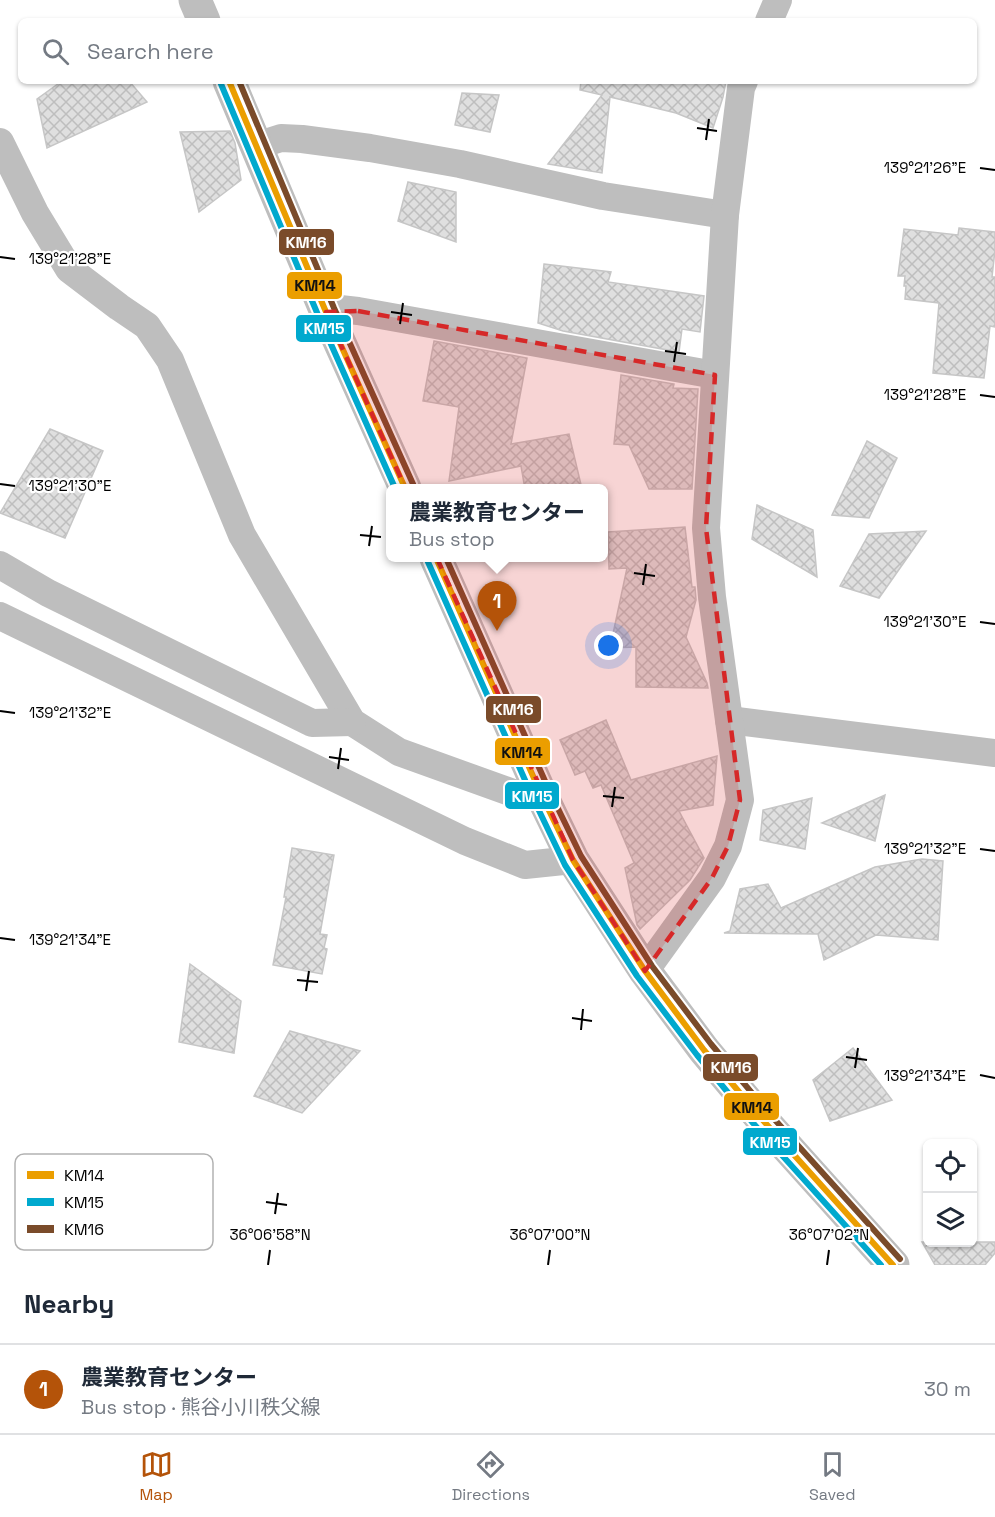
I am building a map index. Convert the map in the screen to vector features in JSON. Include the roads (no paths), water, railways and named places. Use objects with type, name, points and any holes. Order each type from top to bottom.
[{"type":"main road","points":[[195,0],[203,18]]},
{"type":"main road","points":[[230,84],[326,312],[403,484]]},
{"type":"main road","points":[[438,562],[541,794],[573,860],[645,971],[704,1050],[760,1117],[893,1265]]},
{"type":"street","points":[[770,18],[778,0]]},
{"type":"street","points":[[645,971],[712,878],[728,846],[740,800],[712,597],[706,528],[725,215],[743,84]]},
{"type":"street","points":[[256,146],[281,138],[370,148],[460,164],[603,196],[725,215]]},
{"type":"street","points":[[0,142],[35,213],[69,269],[147,326],[170,360],[242,535],[352,722],[399,752],[513,793],[541,794]]},
{"type":"street","points":[[326,312],[340,309],[358,311],[714,375]]},
{"type":"street","points":[[0,565],[48,593],[312,723],[352,722]]},
{"type":"street","points":[[0,616],[465,841],[525,865],[573,860]]},
{"type":"street","points":[[729,720],[995,753]]},
{"type":"place","name":"農業教育センター","points":[[497,631]]}]
